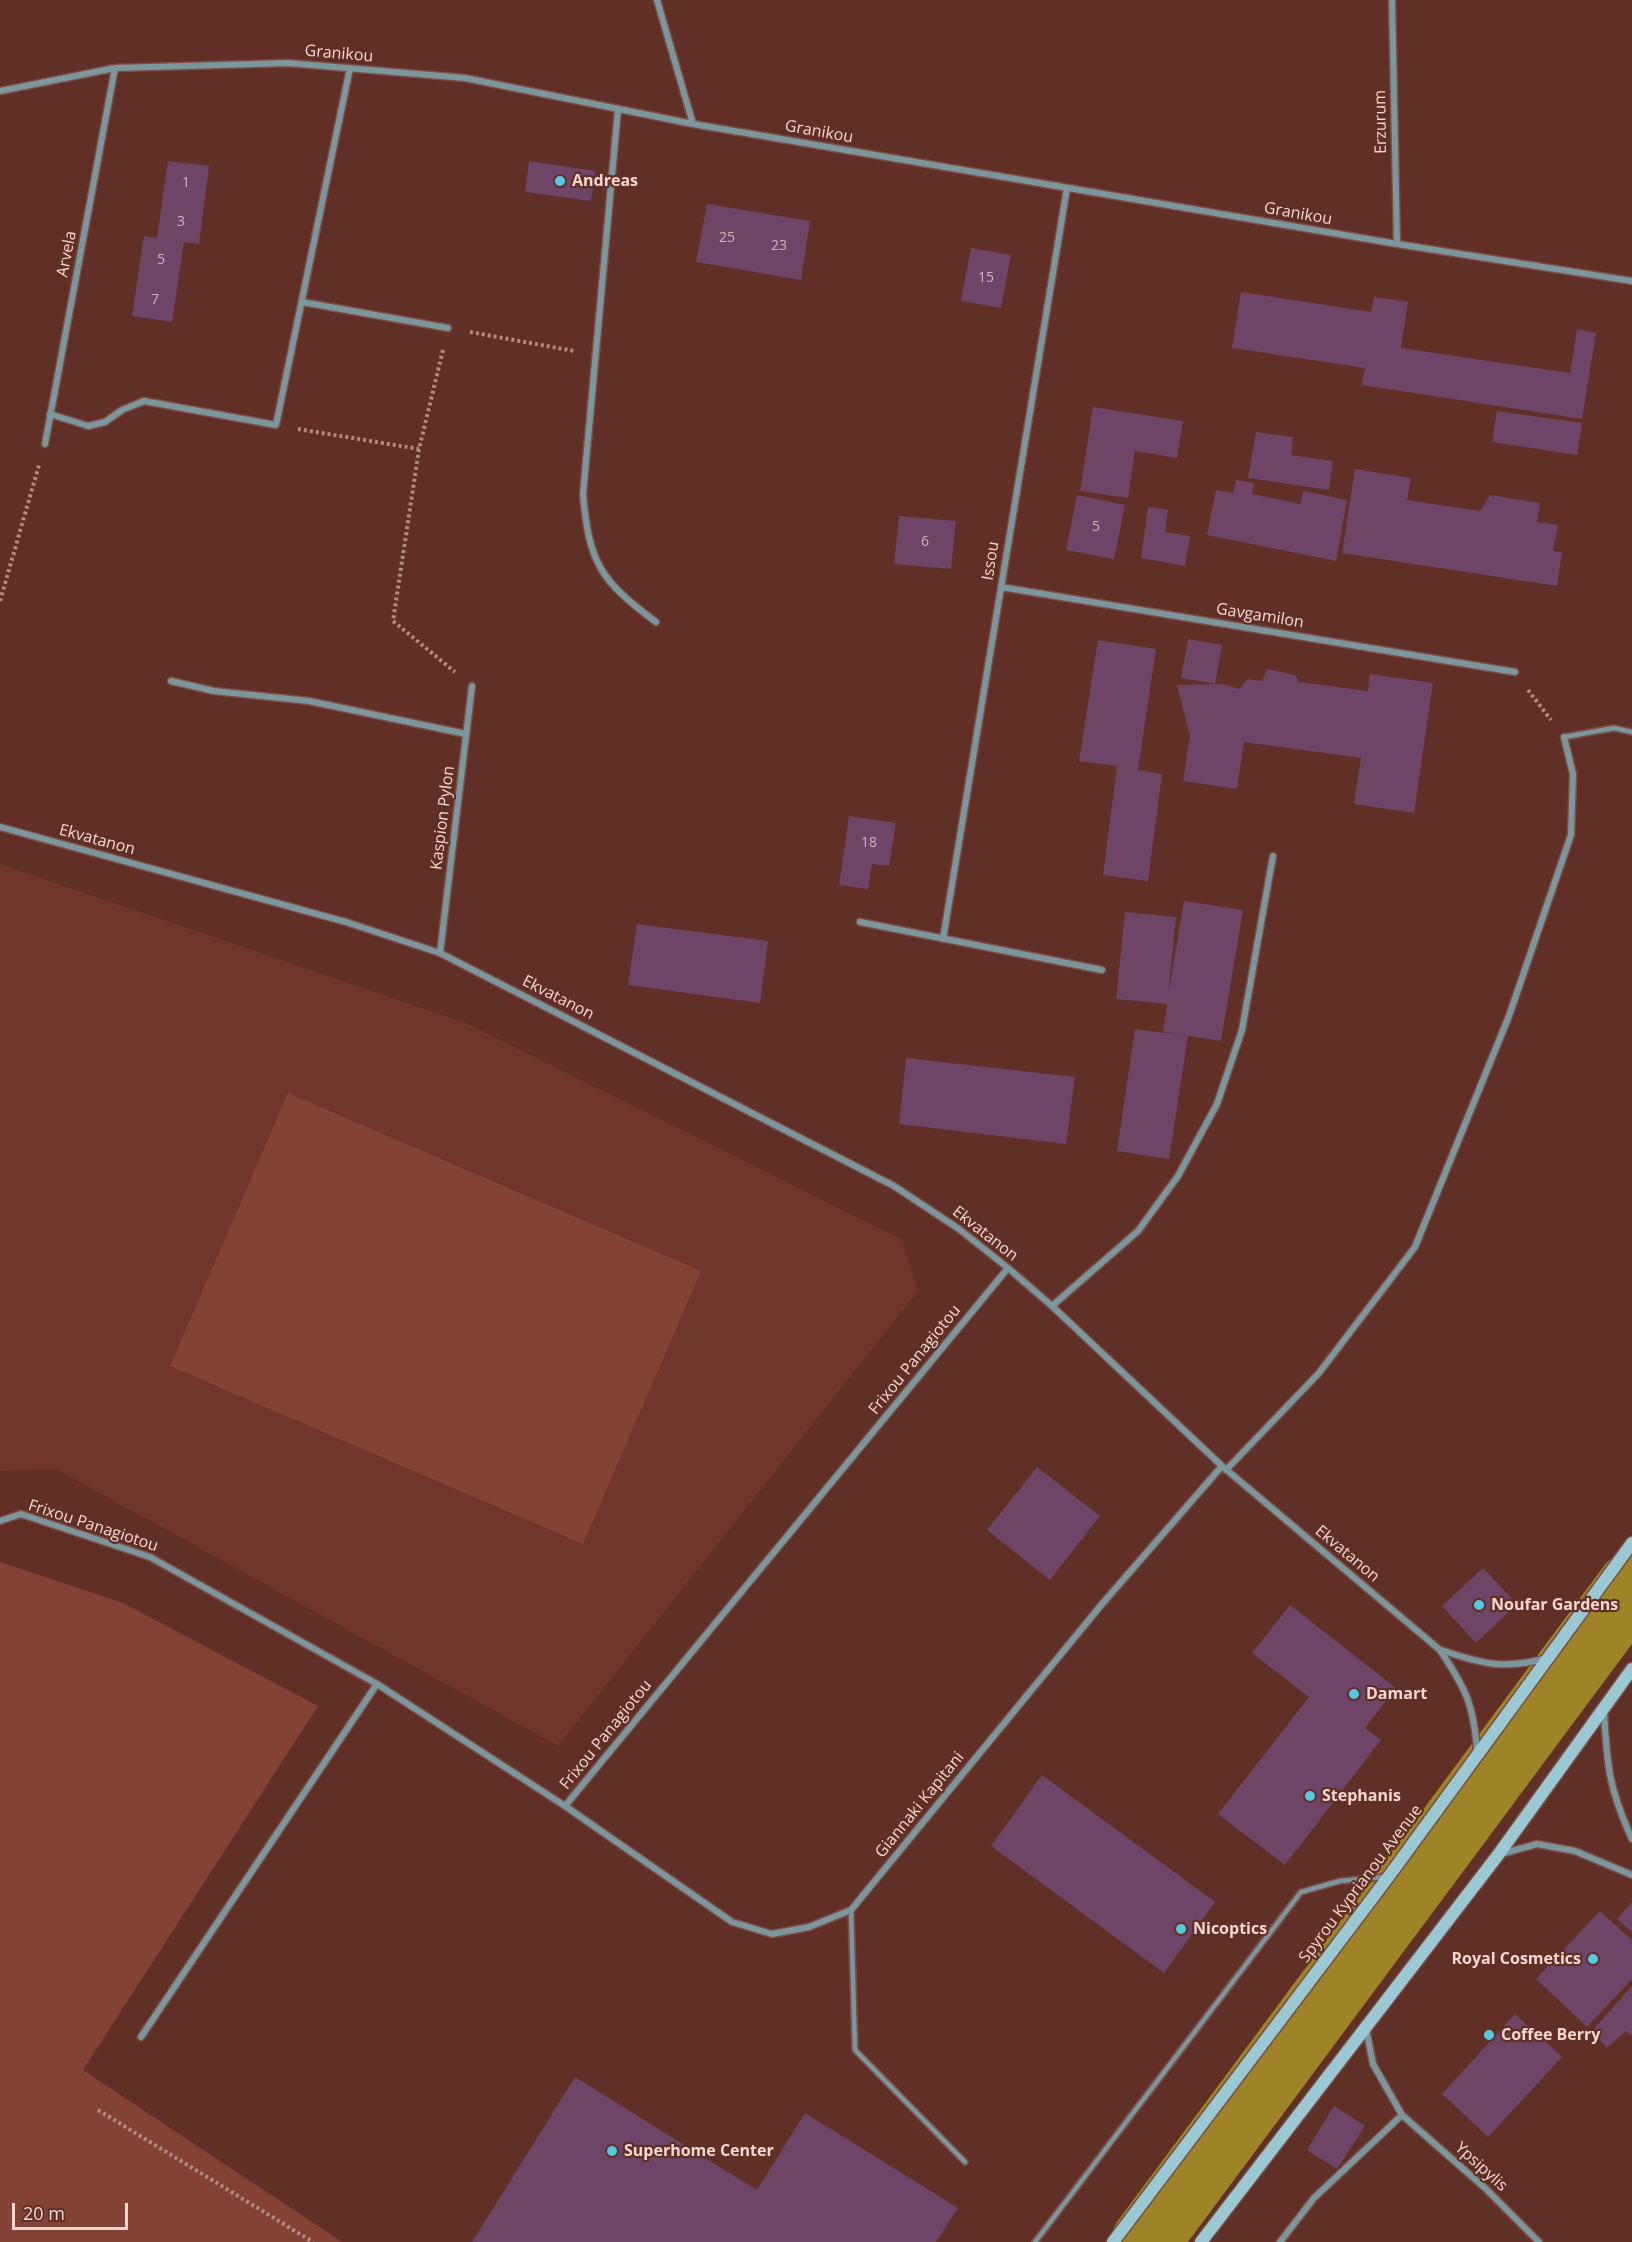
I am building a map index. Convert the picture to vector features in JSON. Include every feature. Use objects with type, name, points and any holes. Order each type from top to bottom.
[{"type":"main road","name":"Spyrou Kyprianou Avenue","points":[[1113,2242],[1389,1876],[1632,1543]]},
{"type":"main road","points":[[1201,2242],[1498,1855],[1632,1670]]},
{"type":"street","points":[[657,0],[693,124]]},
{"type":"street","name":"Erzurum","points":[[1392,0],[1397,244]]},
{"type":"street","name":"Granikou","points":[[0,91],[115,68],[288,63],[465,78],[693,124],[1397,244],[1632,281]]},
{"type":"street","name":"Arvela","points":[[45,444],[115,68]]},
{"type":"street","points":[[50,414],[88,426],[105,422],[122,410],[144,401],[276,425],[350,68]]},
{"type":"street","points":[[618,109],[584,494],[586,529],[595,561],[607,580],[625,599],[656,622]]},
{"type":"street","name":"Issou","points":[[943,939],[1067,188]]},
{"type":"street","points":[[302,302],[448,328]]},
{"type":"street","name":"Gavgamilon","points":[[1001,587],[1515,672]]},
{"type":"street","points":[[171,681],[214,692],[309,701],[466,734]]},
{"type":"street","name":"Kaspion Pylon","points":[[440,953],[472,686]]},
{"type":"street","name":"Giannaki Kapitani","points":[[565,1806],[732,1922],[772,1934],[809,1928],[851,1910],[1102,1604],[1224,1468],[1319,1373],[1415,1247],[1509,1016],[1571,835],[1573,774],[1564,737]]},
{"type":"street","name":"Ekvatanon","points":[[0,827],[346,922],[440,953],[894,1186],[959,1229],[1008,1268],[1052,1306],[1224,1468],[1440,1650],[1462,1684],[1472,1706],[1477,1755]]},
{"type":"street","points":[[1052,1306],[1138,1231],[1178,1176],[1217,1104],[1242,1030],[1273,856]]},
{"type":"street","points":[[860,922],[1102,970]]},
{"type":"street","name":"Frixou Panagiotou","points":[[0,1521],[21,1514],[150,1557],[377,1684],[565,1806],[1008,1268]]},
{"type":"street","name":"Ekvatanon","points":[[1440,1650],[1479,1663],[1500,1666],[1520,1665],[1547,1658]]},
{"type":"street","points":[[141,2037],[377,1684]]},
{"type":"street","points":[[1604,1709],[1607,1769],[1615,1802],[1632,1839]]},
{"type":"street","points":[[1498,1855],[1537,1844],[1575,1851],[1632,1875]]},
{"type":"street","name":"Ypsipylis","points":[[1366,2027],[1373,2064],[1401,2115],[1485,2188],[1539,2242]]},
{"type":"street","points":[[1280,2242],[1314,2198],[1401,2115]]},
{"type":"lane","points":[[1564,737],[1614,728],[1632,732]]},
{"type":"lane","points":[[1035,2242],[1301,1892],[1340,1881],[1389,1876]]},
{"type":"lane","points":[[851,1910],[855,2050],[965,2162]]},
{"type":"path","points":[[472,686],[393,621],[419,449],[448,328],[596,356]]},
{"type":"path","points":[[276,425],[419,449]]},
{"type":"path","points":[[0,601],[45,444]]},
{"type":"path","points":[[1515,672],[1564,737]]},
{"type":"path","points":[[98,2110],[313,2242]]},
{"type":"shaded area","points":[[0,864],[466,1023],[902,1239],[918,1291],[558,1746],[56,1469],[0,1471]]},
{"type":"shaded area","points":[[288,1093],[701,1271],[583,1544],[170,1366]]},
{"type":"shaded area","points":[[0,1562],[123,1603],[318,1706],[83,2070],[342,2242],[0,2242]]},
{"type":"building","points":[[168,161],[209,166],[199,244],[184,242],[172,322],[132,316],[144,236],[157,238]]},
{"type":"building","name":"Andreas","points":[[529,161],[595,171],[591,201],[525,192]]},
{"type":"building","points":[[707,204],[810,221],[801,280],[696,262]]},
{"type":"building","points":[[971,248],[1011,255],[1001,308],[961,301]]},
{"type":"building","points":[[1241,292],[1371,312],[1374,297],[1408,302],[1401,348],[1570,373],[1577,329],[1596,333],[1582,419],[1362,385],[1365,368],[1232,348]]},
{"type":"building","points":[[1093,407],[1183,421],[1177,458],[1135,451],[1128,498],[1080,491]]},
{"type":"building","points":[[1497,411],[1582,423],[1577,455],[1492,442]]},
{"type":"building","points":[[1256,432],[1293,437],[1291,455],[1333,461],[1329,490],[1248,478]]},
{"type":"building","points":[[1355,469],[1411,478],[1407,500],[1480,511],[1490,495],[1540,503],[1537,522],[1558,525],[1553,551],[1562,552],[1557,586],[1342,553]]},
{"type":"building","points":[[1236,480],[1254,483],[1252,494],[1300,504],[1303,491],[1347,500],[1336,561],[1207,535],[1216,490],[1233,493]]},
{"type":"building","points":[[1077,495],[1125,505],[1114,559],[1066,550]]},
{"type":"building","points":[[1148,507],[1168,510],[1165,532],[1190,536],[1185,566],[1141,558]]},
{"type":"building","points":[[899,516],[956,521],[951,569],[894,564]]},
{"type":"building","points":[[1188,639],[1222,645],[1215,684],[1181,678]]},
{"type":"building","points":[[1098,640],[1156,649],[1138,770],[1162,774],[1148,881],[1103,875],[1117,766],[1079,761]]},
{"type":"building","points":[[1267,669],[1295,675],[1299,682],[1368,691],[1370,674],[1433,683],[1414,813],[1354,804],[1361,758],[1244,742],[1237,789],[1183,781],[1190,736],[1177,685],[1222,684],[1240,689],[1247,679],[1262,681]]},
{"type":"building","points":[[849,816],[896,823],[889,866],[872,864],[868,889],[839,885]]},
{"type":"building","points":[[1184,901],[1243,910],[1221,1041],[1163,1032],[1167,1004],[1116,999],[1125,912],[1176,917],[1168,997]]},
{"type":"building","points":[[637,924],[768,941],[760,1003],[628,985]]},
{"type":"building","points":[[1135,1029],[1188,1036],[1169,1159],[1117,1151]]},
{"type":"building","points":[[906,1058],[1075,1077],[1066,1144],[899,1124]]},
{"type":"building","points":[[1037,1467],[1100,1516],[1050,1580],[987,1530]]},
{"type":"building","name":"Noufar Gardens","points":[[1483,1568],[1517,1604],[1476,1643],[1442,1606]]},
{"type":"building","points":[[1290,1605],[1396,1688],[1365,1728],[1381,1740],[1285,1865],[1218,1814],[1309,1697],[1252,1653]]},
{"type":"building","points":[[1042,1775],[1215,1902],[1164,1973],[991,1846]]},
{"type":"building","points":[[1632,1902],[1632,1932],[1617,1919]]},
{"type":"building","name":"Royal Cosmetics","points":[[1600,1911],[1632,1940],[1632,1979],[1587,2027],[1536,1979]]},
{"type":"building","points":[[1632,1986],[1632,2036],[1626,2031],[1607,2048],[1592,2031]]},
{"type":"building","points":[[1515,2014],[1562,2057],[1488,2137],[1442,2094]]},
{"type":"building","name":"Superhome Center","points":[[575,2077],[757,2190],[805,2113],[958,2208],[936,2242],[472,2242]]},
{"type":"building","points":[[1334,2106],[1365,2126],[1337,2169],[1307,2150]]},
{"type":"waterway","points":[[1145,2242],[1632,1586]]},
{"type":"place","name":"Andreas","points":[[560,181]]},
{"type":"place","name":"Noufar Gardens","points":[[1479,1605]]},
{"type":"place","name":"Damart","points":[[1354,1694]]},
{"type":"place","name":"Stephanis","points":[[1310,1796]]},
{"type":"place","name":"Nicoptics","points":[[1181,1929]]},
{"type":"place","name":"Royal Cosmetics","points":[[1593,1959]]},
{"type":"place","name":"Coffee Berry","points":[[1489,2035]]},
{"type":"place","name":"Superhome Center","points":[[612,2151]]}]
